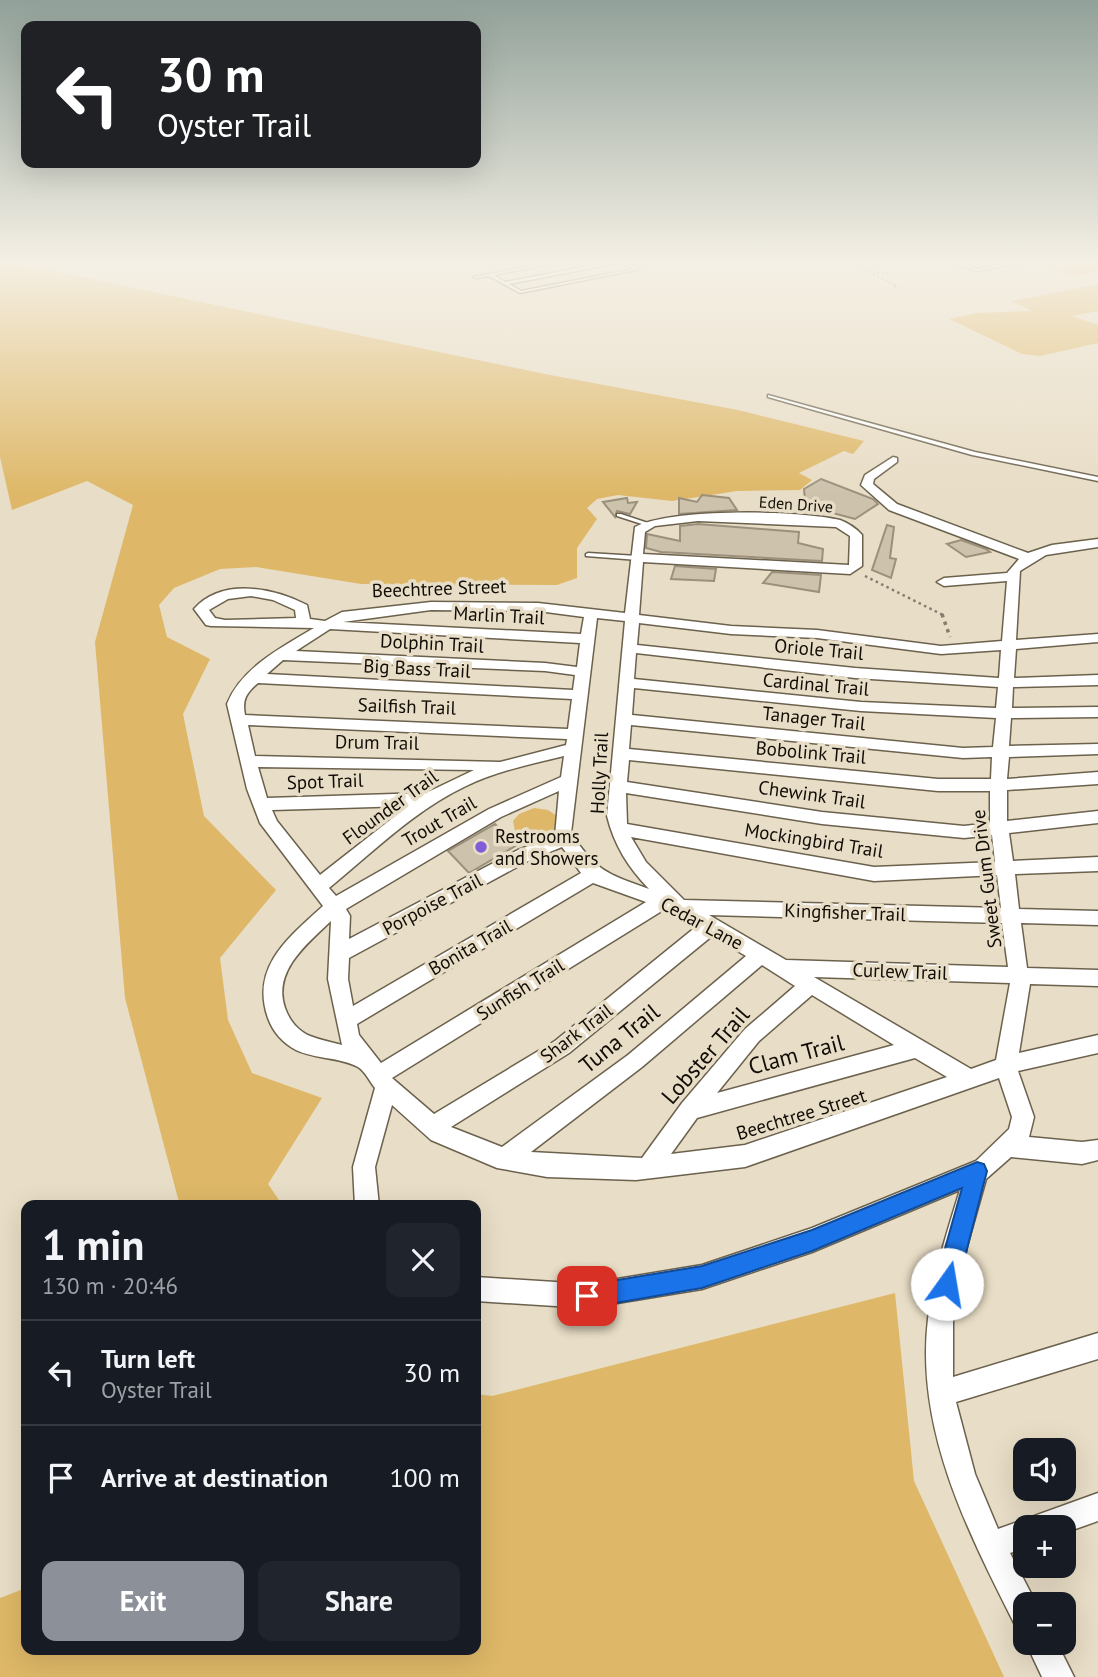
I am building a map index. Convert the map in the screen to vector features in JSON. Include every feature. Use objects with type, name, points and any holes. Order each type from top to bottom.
[{"type":"street","points":[[892,460],[869,477],[867,485],[893,507],[1026,557],[1093,546]]},
{"type":"street","name":"Eden Drive","points":[[645,523],[671,519],[720,518],[839,524],[856,535],[855,566],[850,570]]},
{"type":"street","points":[[630,618],[639,530],[645,523]]},
{"type":"street","points":[[944,582],[1014,576],[1014,570],[1026,557]]},
{"type":"street","points":[[638,558],[850,570]]},
{"type":"street","name":"Sweet Gum Drive","points":[[1006,1066],[1017,1010],[1018,975],[1000,827],[998,785],[1014,576]]},
{"type":"street","points":[[251,593],[290,600],[302,608],[303,620],[229,626],[211,622],[201,609],[223,595],[251,593]]},
{"type":"street","name":"Beechtree Street","points":[[1098,638],[941,650],[817,634],[731,629],[538,607],[431,606],[365,611],[325,625],[279,655],[240,691],[235,704],[248,761],[269,823],[341,916],[338,979],[349,1038],[376,1074],[439,1133],[506,1158],[547,1166],[648,1168],[745,1156],[1006,1066],[1098,1044]]},
{"type":"street","points":[[565,839],[562,835],[591,613]]},
{"type":"street","name":"Holly Trail","points":[[630,618],[618,786],[618,829],[621,841],[635,864],[671,904]]},
{"type":"street","name":"Marlin Trail","points":[[303,620],[325,625],[588,639]]},
{"type":"street","name":"Oriole Trail","points":[[628,648],[855,673],[1006,683],[1098,680]]},
{"type":"street","name":"Dolphin Trail","points":[[279,655],[545,667],[583,672]]},
{"type":"street","name":"Big Bass Trail","points":[[253,678],[580,695]]},
{"type":"street","name":"Cardinal Trail","points":[[626,683],[828,706],[1004,716],[1098,712]]},
{"type":"street","name":"Tanager Trail","points":[[623,719],[963,753],[1098,749]]},
{"type":"street","name":"Sailfish Trail","points":[[238,720],[574,742]]},
{"type":"street","name":"Flounder Trail","points":[[318,887],[433,799],[459,783],[574,742]]},
{"type":"street","name":"Bobolink Trail","points":[[621,754],[938,785],[998,785],[1098,778]]},
{"type":"street","name":"Drum Trail","points":[[248,761],[504,765]]},
{"type":"street","name":"Trout Trail","points":[[376,1074],[302,1043],[281,1026],[273,1004],[272,991],[279,965],[296,942],[335,906],[495,813],[569,780]]},
{"type":"street","name":"Chewink Trail","points":[[618,786],[894,826],[964,832],[1098,817]]},
{"type":"street","name":"Spot Trail","points":[[261,804],[433,799]]},
{"type":"street","name":"Mockingbird Trail","points":[[618,829],[874,874],[1098,864]]},
{"type":"street","name":"Cedar Lane","points":[[565,839],[582,864],[601,879],[671,904],[969,1079]]},
{"type":"street","name":"Porpoise Trail","points":[[339,954],[513,861],[565,839]]},
{"type":"street","name":"Bonita Trail","points":[[346,1020],[594,874]]},
{"type":"street","name":"Kingfisher Trail","points":[[671,904],[1098,918]]},
{"type":"street","name":"Sunfish Trail","points":[[376,1074],[671,904]]},
{"type":"street","name":"Shark Trail","points":[[432,1127],[562,1046],[711,926]]},
{"type":"street","name":"Tuna Trail","points":[[506,1158],[635,1061],[761,955]]},
{"type":"street","name":"Curlew Trail","points":[[782,968],[1098,978]]},
{"type":"street","name":"Lobster Trail","points":[[648,1168],[690,1110],[752,1035],[810,985]]},
{"type":"street","name":"Clam Trail","points":[[690,1110],[917,1048]]},
{"type":"street","points":[[481,1289],[587,1296],[702,1277],[812,1240],[977,1171],[1009,1146],[1019,1134],[1023,1116],[1006,1066]]},
{"type":"street","points":[[367,1200],[364,1167],[376,1074]]},
{"type":"street","points":[[1009,1146],[1082,1153],[1098,1150]]},
{"type":"street","points":[[977,1171],[950,1265],[939,1323],[940,1394],[963,1484],[990,1546],[1014,1592]]},
{"type":"street","points":[[940,1394],[1098,1346]]},
{"type":"street","points":[[1076,1515],[1098,1507]]},
{"type":"street","points":[[990,1546],[1013,1538]]},
{"type":"street","points":[[1047,1655],[1058,1677]]},
{"type":"lane","points":[[770,396],[974,454],[1098,479]]},
{"type":"lane","points":[[619,514],[645,523]]},
{"type":"lane","points":[[588,555],[638,558]]},
{"type":"path","points":[[850,570],[926,603],[945,617],[947,625]]},
{"type":"shaded area","points":[[0,338],[374,338],[738,410],[864,441],[853,454],[844,451],[799,473],[812,480],[800,490],[737,491],[672,501],[618,495],[597,499],[587,508],[597,519],[577,548],[577,578],[557,585],[361,584],[256,567],[220,569],[174,588],[159,605],[167,637],[210,659],[183,714],[204,816],[276,890],[220,958],[228,1020],[252,1073],[322,1098],[268,1184],[279,1200],[178,1200],[125,998],[95,642],[133,505],[87,481],[12,510],[0,457]]},
{"type":"shaded area","points":[[989,338],[1098,338],[1098,343],[1040,356],[1022,354]]},
{"type":"shaded area","points":[[534,808],[548,810],[557,816],[554,832],[539,835],[515,831],[513,821],[519,814]]},
{"type":"shaded area","points":[[895,1293],[914,1481],[1004,1677],[0,1677],[0,1598],[21,1590],[21,1655],[481,1655],[481,1395],[492,1396]]},
{"type":"building","points":[[821,479],[873,499],[878,504],[855,519],[829,512],[806,511],[804,489]]},
{"type":"building","points":[[702,495],[729,498],[737,510],[679,514],[679,498],[697,502]]},
{"type":"building","points":[[627,498],[628,503],[637,502],[630,514],[617,511],[615,517],[603,502]]},
{"type":"building","points":[[698,524],[799,532],[798,543],[823,549],[822,561],[661,552],[646,548],[647,534],[680,541],[680,526]]},
{"type":"building","points":[[887,525],[894,527],[890,558],[896,559],[891,578],[872,570]]},
{"type":"building","points":[[961,540],[990,552],[966,557],[947,544]]},
{"type":"building","points":[[675,566],[716,569],[714,581],[671,579]]},
{"type":"building","points":[[772,572],[821,575],[819,592],[763,583]]},
{"type":"building","name":"Restrooms and Showers","points":[[495,824],[517,845],[469,873],[448,851]]},
{"type":"place","name":"Restrooms and Showers","points":[[481,847]]},
{"type":"route","points":[[587,1296],[702,1277],[812,1240],[977,1171],[947,1284]]}]
